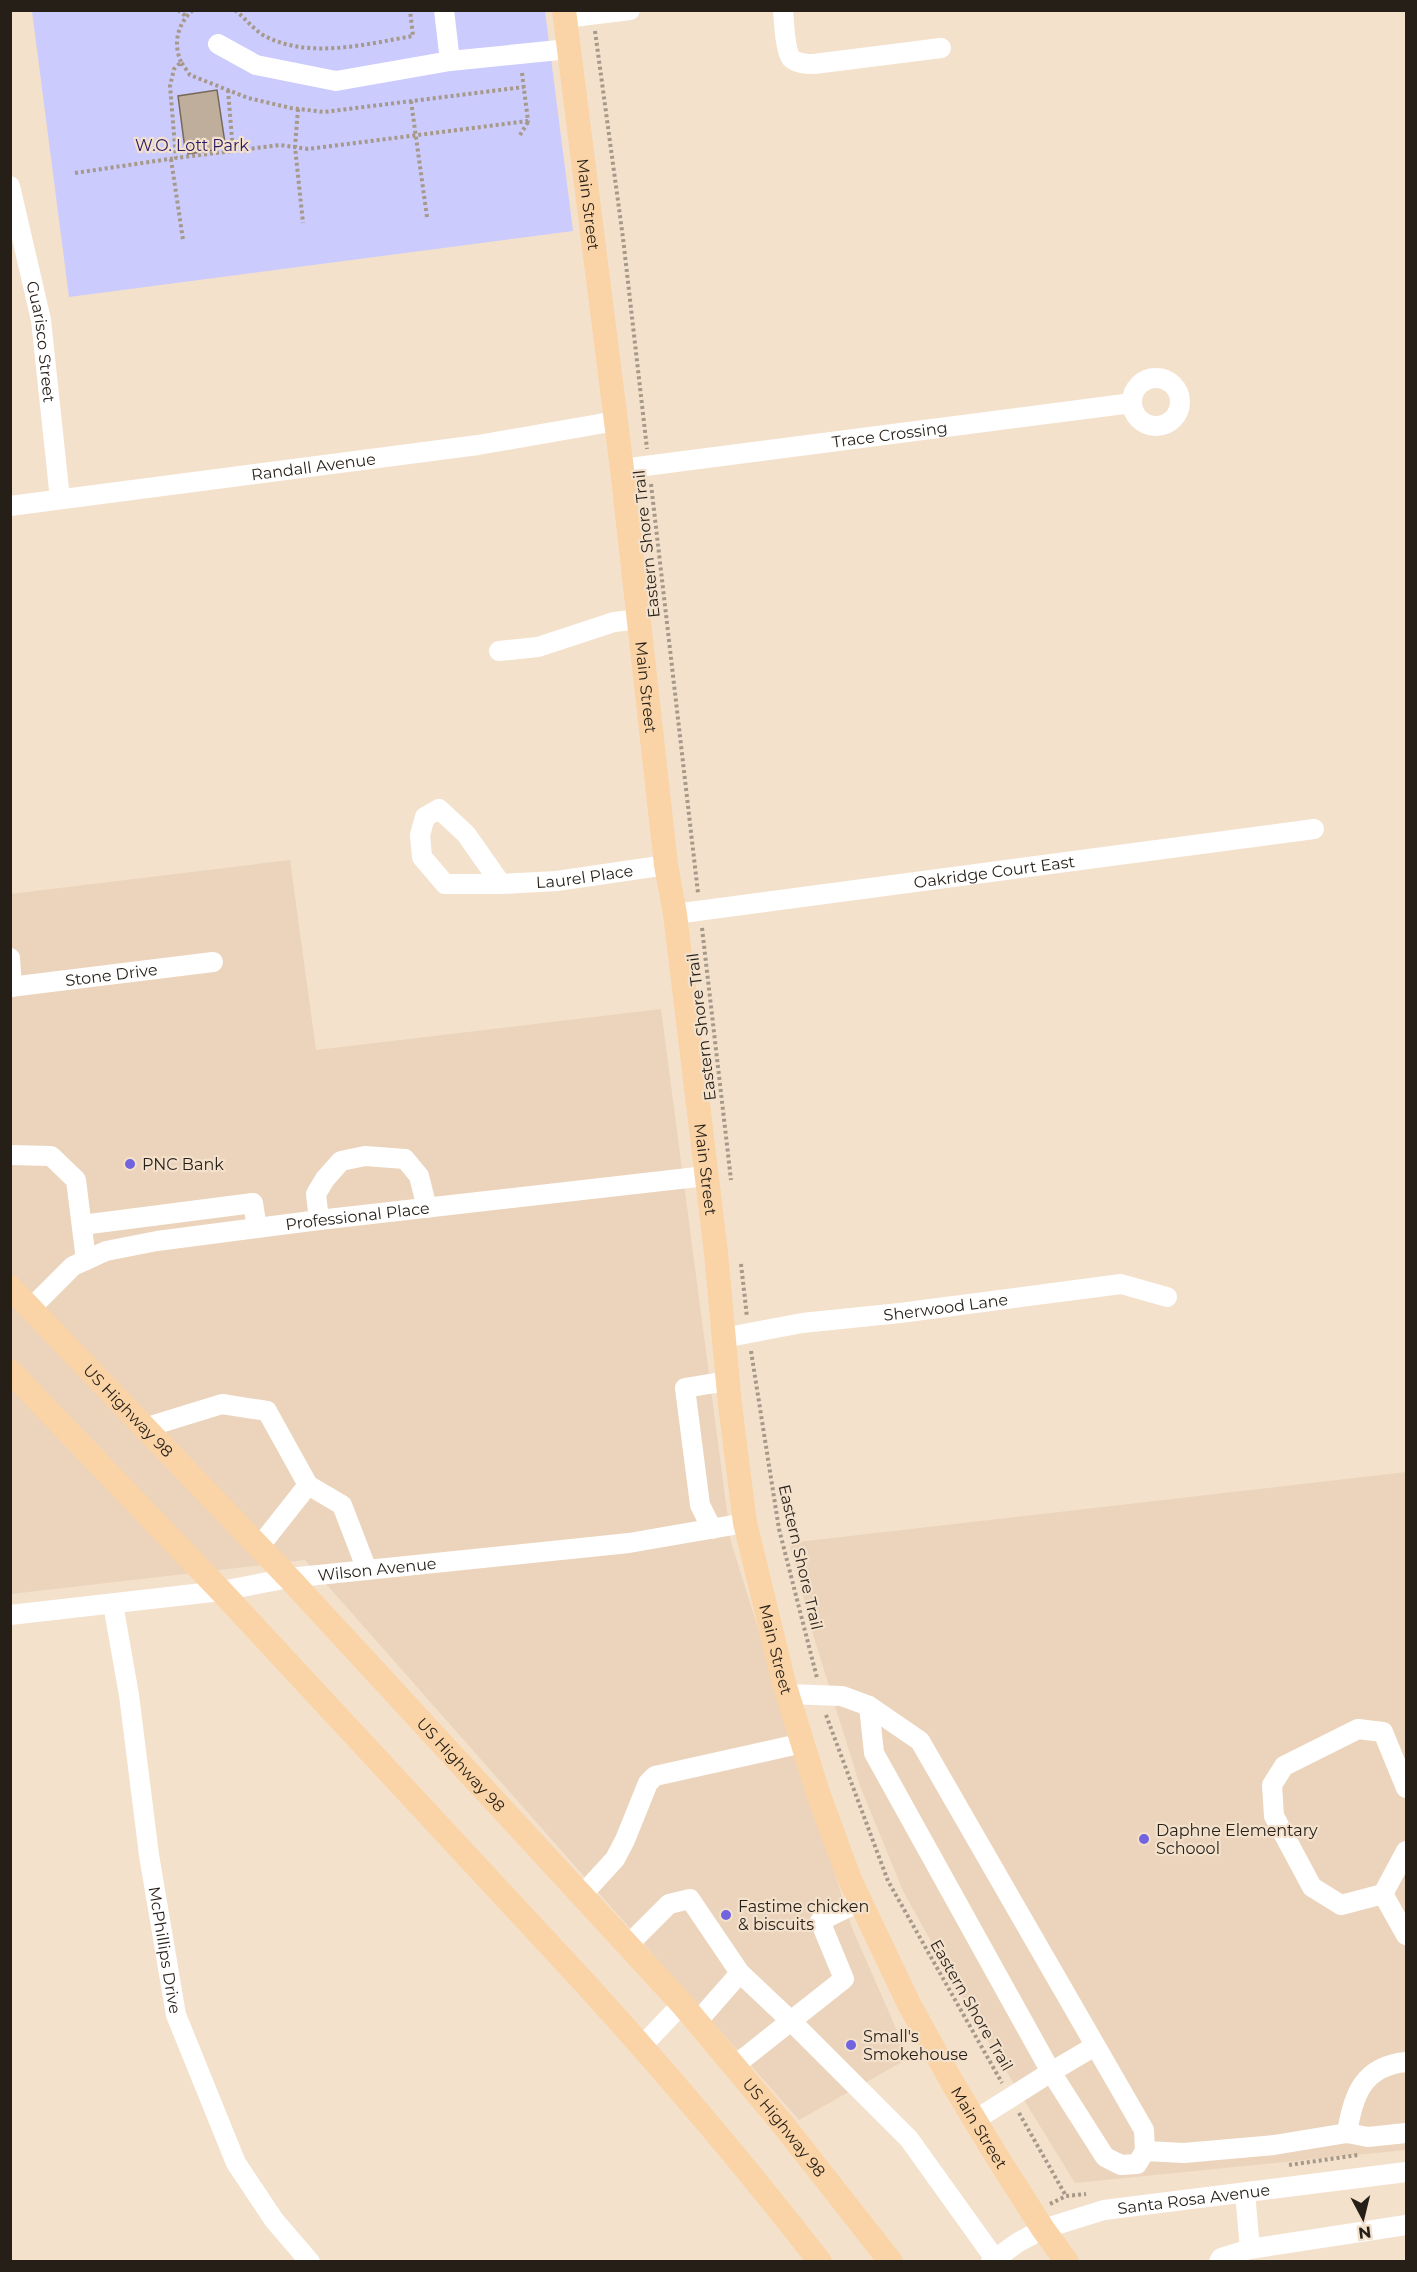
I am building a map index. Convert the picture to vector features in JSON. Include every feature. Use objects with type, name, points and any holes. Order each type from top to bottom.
[{"type":"main road","name":"Main Street","points":[[565,14],[640,619],[666,865],[675,914],[716,1253],[727,1381],[745,1523],[787,1694],[818,1793],[859,1902],[909,2004],[975,2120],[1043,2229],[1067,2262]]},
{"type":"main road","name":"US Highway 98","points":[[10,1287],[260,1547],[682,2004],[781,2122],[891,2262]]},
{"type":"main road","points":[[15,1380],[221,1591],[419,1802],[642,2046],[820,2262]]},
{"type":"street","points":[[444,10],[450,61]]},
{"type":"street","points":[[565,14],[593,15],[630,10]]},
{"type":"street","points":[[783,10],[788,49],[791,58],[800,63],[814,64],[941,48]]},
{"type":"street","points":[[218,44],[256,65],[336,81],[450,61],[569,49]]},
{"type":"street","name":"Guarisco Street","points":[[10,186],[41,320],[60,499]]},
{"type":"street","name":"Trace Crossing","points":[[622,469],[1132,402]]},
{"type":"street","name":"Randall Avenue","points":[[10,506],[466,447],[616,421]]},
{"type":"street","points":[[499,651],[538,647],[614,622],[640,619]]},
{"type":"street","name":"Laurel Place","points":[[501,884],[466,834],[439,809],[425,817],[420,835],[422,857],[445,884],[501,884],[557,881],[666,865]]},
{"type":"street","name":"Oakridge Court East","points":[[675,914],[1314,829]]},
{"type":"street","points":[[10,958],[11,987]]},
{"type":"street","name":"Stone Drive","points":[[11,987],[213,962]]},
{"type":"street","points":[[10,1155],[51,1156],[76,1180],[86,1260]]},
{"type":"street","points":[[319,1220],[316,1194],[325,1179],[341,1161],[365,1156],[405,1159],[419,1176],[427,1208]]},
{"type":"street","name":"Professional Place","points":[[30,1309],[73,1266],[106,1251],[319,1220],[706,1176]]},
{"type":"street","points":[[82,1225],[253,1203],[257,1228]]},
{"type":"street","name":"Sherwood Lane","points":[[723,1338],[802,1323],[900,1313],[1121,1284],[1167,1297]]},
{"type":"street","points":[[712,1529],[700,1505],[685,1388],[727,1381]]},
{"type":"street","points":[[144,1428],[222,1404],[267,1411],[308,1485],[342,1505],[367,1570]]},
{"type":"street","points":[[260,1547],[308,1485]]},
{"type":"street","name":"Wilson Avenue","points":[[10,1615],[221,1591],[289,1578],[629,1543],[745,1523]]},
{"type":"street","name":"McPhillips Drive","points":[[113,1604],[129,1695],[149,1855],[176,2016],[236,2163],[274,2220],[310,2262]]},
{"type":"street","points":[[787,1694],[842,1696],[869,1706],[920,1741],[1144,2130],[1145,2151],[1137,2164],[1121,2165],[1106,2157],[1051,2072],[874,1753],[869,1706]]},
{"type":"street","points":[[1407,1788],[1383,1732],[1358,1729],[1284,1766],[1272,1785],[1274,1816],[1312,1887],[1341,1905],[1383,1894],[1407,1851]]},
{"type":"street","points":[[582,1895],[615,1860],[648,1783],[655,1776],[803,1743]]},
{"type":"street","points":[[1383,1894],[1407,1935]]},
{"type":"street","points":[[628,1945],[669,1904],[690,1899],[740,1973],[791,2020],[909,2139],[993,2260]]},
{"type":"street","points":[[734,2066],[844,1979],[820,1922],[859,1902]]},
{"type":"street","points":[[697,2022],[740,1973]]},
{"type":"street","points":[[642,2046],[682,2004]]},
{"type":"street","points":[[975,2120],[1095,2046]]},
{"type":"street","points":[[1347,2133],[1352,2105],[1369,2076],[1390,2063],[1407,2062]]},
{"type":"street","points":[[1145,2151],[1184,2153],[1274,2145],[1347,2133],[1368,2137],[1407,2133]]},
{"type":"street","name":"Santa Rosa Avenue","points":[[993,2260],[1017,2243],[1043,2229],[1104,2210],[1407,2172]]},
{"type":"street","points":[[1245,2193],[1250,2249]]},
{"type":"street","points":[[1219,2262],[1221,2258],[1250,2249],[1407,2225]]},
{"type":"path","points":[[178,10],[186,16]]},
{"type":"path","points":[[193,10],[186,16],[177,36],[176,51],[181,62],[190,75],[248,98],[324,112],[524,87]]},
{"type":"path","points":[[235,11],[253,29],[265,36],[292,46],[316,48],[345,47],[413,36],[410,10]]},
{"type":"path","name":"Eastern Shore Trail","points":[[593,15],[623,238],[731,1180]]},
{"type":"path","points":[[519,54],[528,121],[520,135]]},
{"type":"path","points":[[181,62],[174,69],[170,86],[173,159],[183,240]]},
{"type":"path","points":[[228,90],[233,151]]},
{"type":"path","points":[[411,101],[427,216]]},
{"type":"path","points":[[298,109],[295,147],[303,223]]},
{"type":"path","points":[[75,173],[280,145],[308,148],[528,121]]},
{"type":"path","name":"Eastern Shore Trail","points":[[741,1263],[749,1333],[779,1529],[826,1715],[888,1881],[1066,2196]]},
{"type":"shaded area","points":[[290,860],[316,1050],[661,1009],[731,1542],[852,1928],[909,2058],[799,2120],[305,1560],[11,1594],[10,894]]},
{"type":"shaded area","name":"Daphne Elementary Schoool","points":[[1406,1472],[1406,2150],[1075,2183],[976,2022],[903,1891],[860,1786],[815,1641],[789,1543]]},
{"type":"green space","name":"W.O. Lott Park","points":[[32,11],[545,11],[573,231],[69,297]]},
{"type":"building","points":[[217,90],[225,143],[214,144],[215,150],[188,154],[188,149],[185,149],[178,96]]},
{"type":"place","name":"PNC Bank","points":[[130,1164]]},
{"type":"place","name":"Daphne Elementary Schoool","points":[[1144,1839]]},
{"type":"place","name":"Fastime chicken & biscuits","points":[[726,1915]]},
{"type":"place","name":"Small's Smokehouse","points":[[851,2045]]}]
